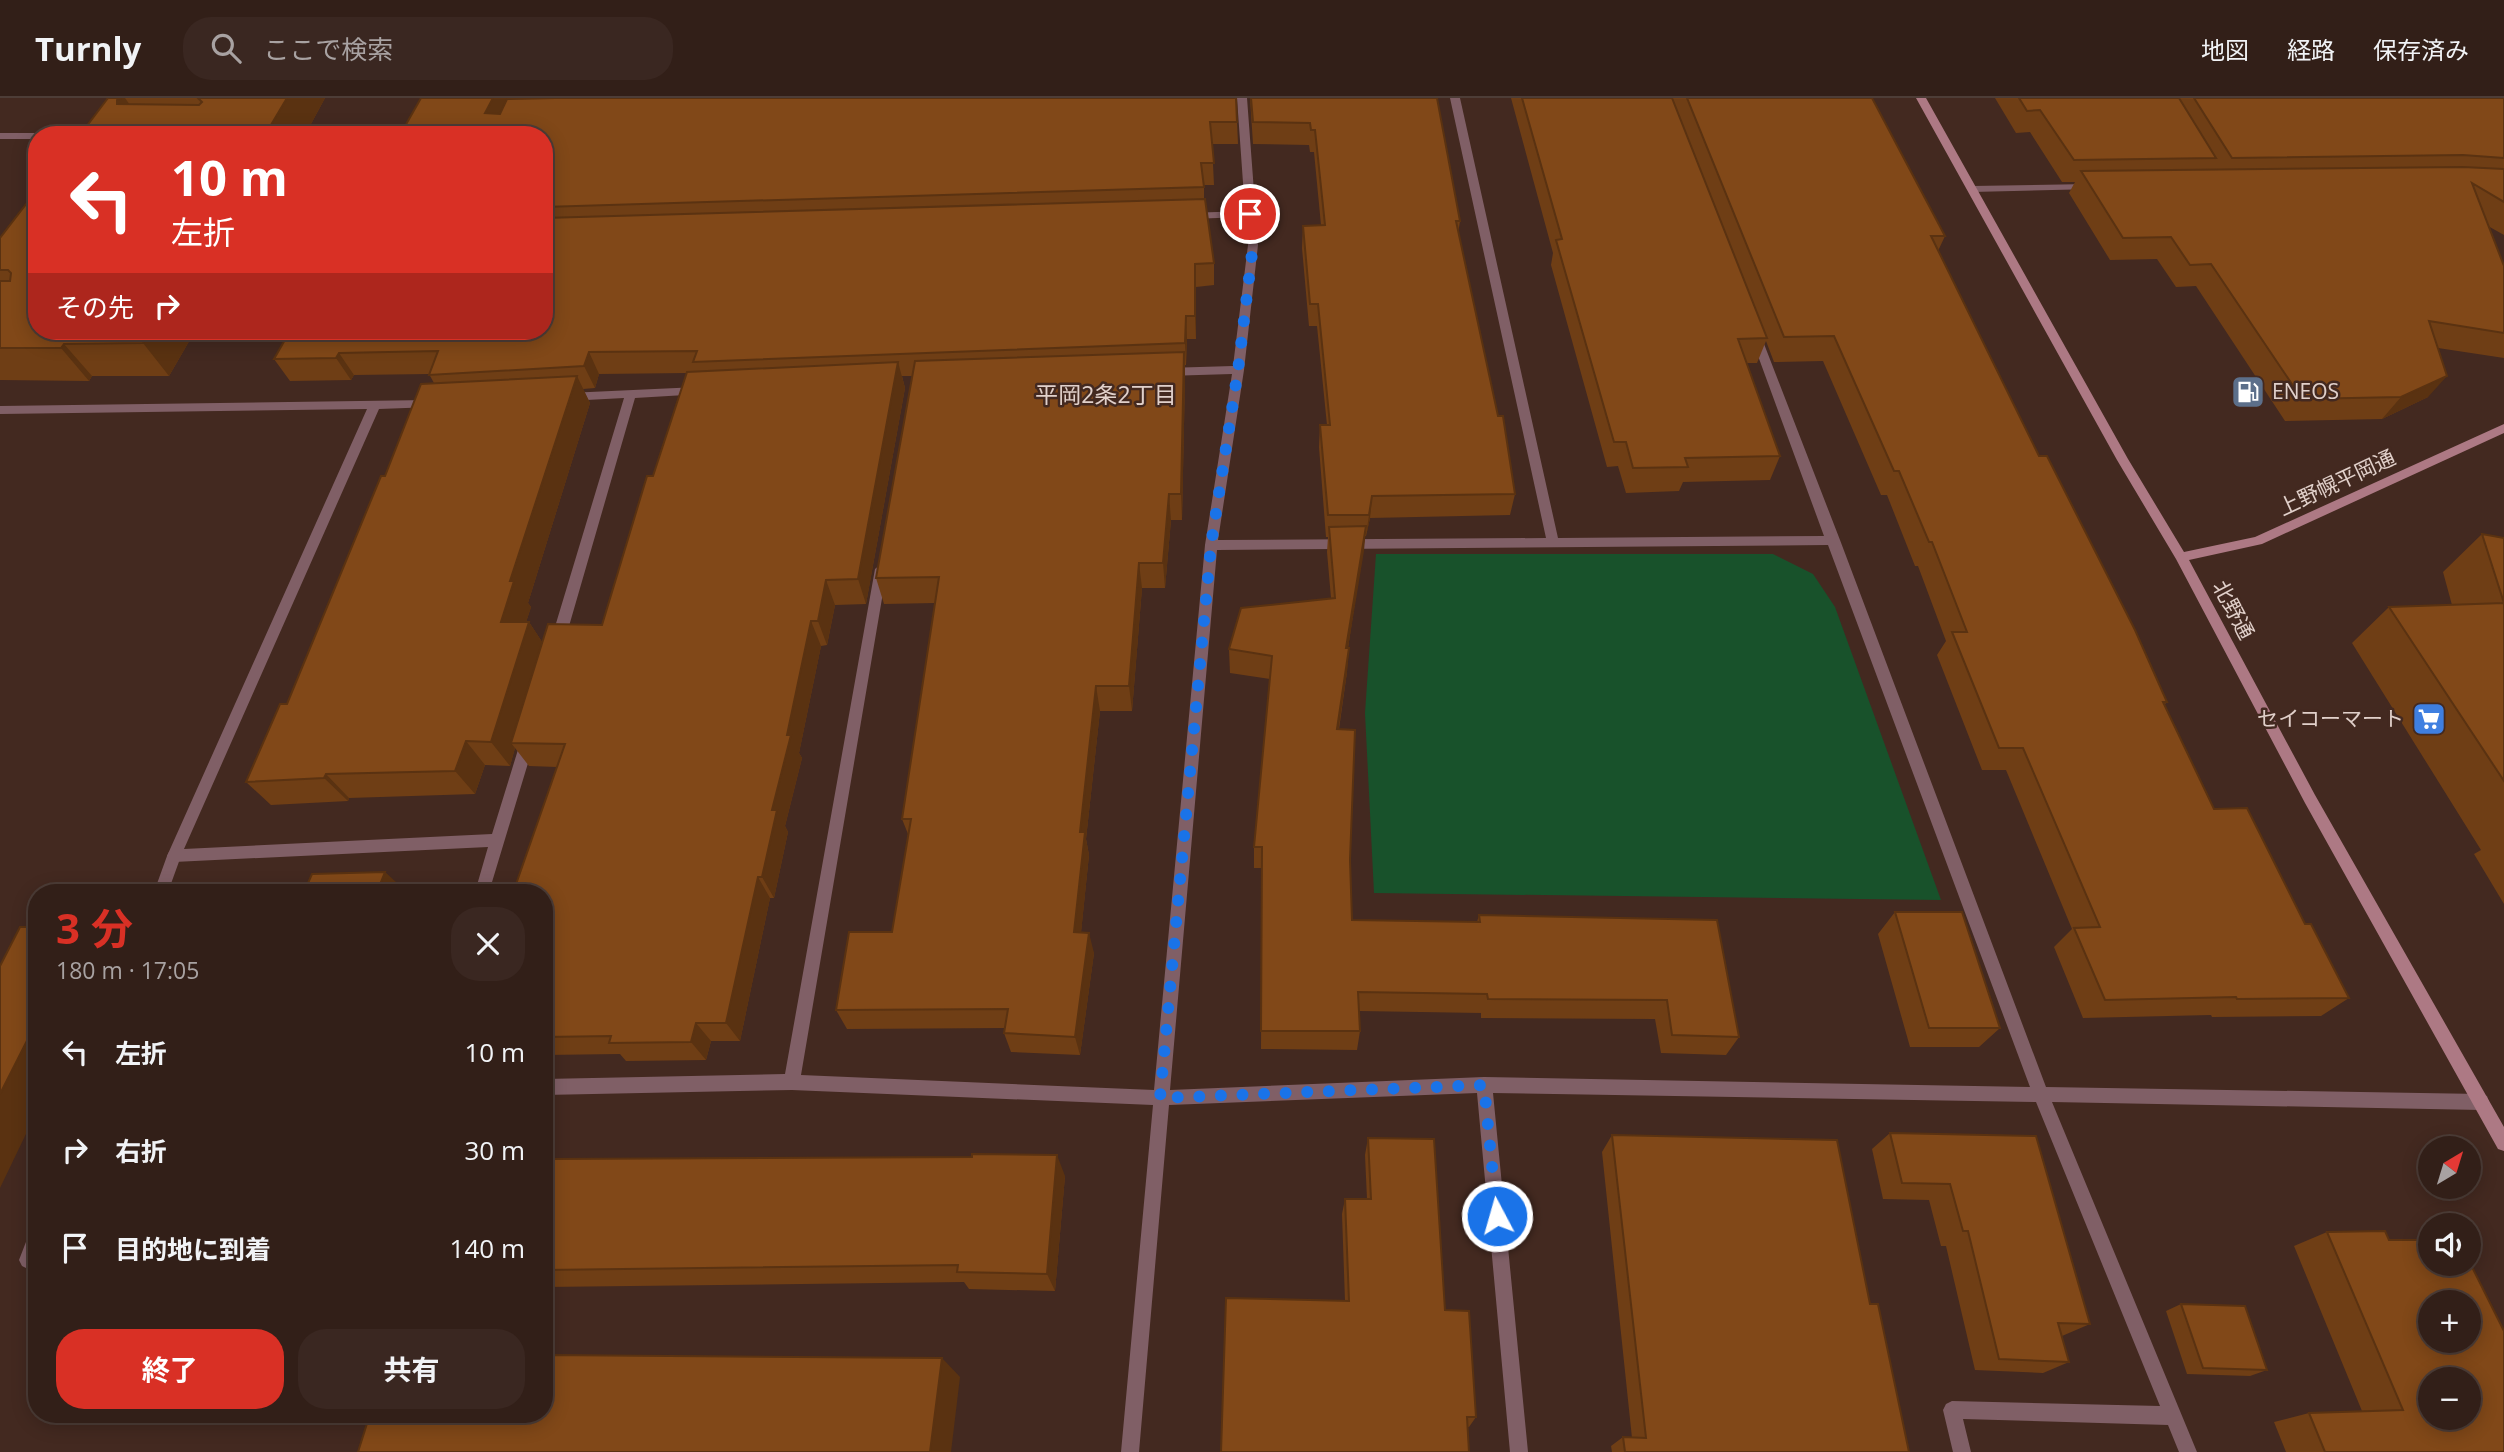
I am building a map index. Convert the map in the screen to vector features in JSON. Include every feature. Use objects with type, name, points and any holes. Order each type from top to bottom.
[{"type":"street","points":[[1130,1452],[1211,545],[1238,370],[1253,245],[1242,98]]},
{"type":"street","points":[[1455,98],[1553,541]]},
{"type":"street","name":"北野通","points":[[1921,98],[2123,460],[2181,557],[2311,799],[2504,1143]]},
{"type":"street","points":[[0,136],[28,136]]},
{"type":"street","points":[[1972,189],[2106,187]]},
{"type":"street","points":[[1181,216],[1250,214]]},
{"type":"street","points":[[1749,319],[2040,1093],[2188,1452]]},
{"type":"street","points":[[1157,373],[1238,370]]},
{"type":"street","points":[[550,398],[712,390]]},
{"type":"street","points":[[553,656],[631,393]]},
{"type":"street","points":[[0,410],[374,407],[442,403]]},
{"type":"street","points":[[164,884],[374,407]]},
{"type":"street","name":"上野幌平岡通","points":[[2181,557],[2258,541],[2504,428]]},
{"type":"street","points":[[1211,545],[1834,540]]},
{"type":"street","points":[[792,1082],[883,560]]},
{"type":"street","points":[[485,884],[534,722]]},
{"type":"street","points":[[174,856],[499,840]]},
{"type":"street","points":[[553,1087],[792,1082],[1160,1098],[1484,1085],[2481,1102]]},
{"type":"street","points":[[1484,1085],[1519,1452]]},
{"type":"street","points":[[1962,1452],[1952,1410],[2174,1416]]},
{"type":"green space","points":[[1376,554],[1773,554],[1813,574],[1835,607],[1941,900],[1374,893],[1365,713]]},
{"type":"building","points":[[108,98],[121,98],[117,100],[117,104],[199,105],[202,102],[198,98],[287,98],[270,126],[87,126]]},
{"type":"building","points":[[421,98],[493,98],[485,113],[500,114],[507,99],[1236,98],[1237,122],[1210,122],[1214,163],[1201,163],[1204,187],[553,207],[553,126],[405,126]]},
{"type":"building","points":[[1251,98],[1437,98],[1460,221],[1456,221],[1498,416],[1503,416],[1515,494],[1372,496],[1369,515],[1328,515],[1320,425],[1330,425],[1318,304],[1310,304],[1303,226],[1325,225],[1315,130],[1311,130],[1310,123],[1253,122]]},
{"type":"building","points":[[1522,98],[1672,98],[1767,338],[1738,339],[1780,456],[1685,458],[1688,467],[1633,468],[1626,442],[1614,442],[1556,240],[1562,239]]},
{"type":"building","points":[[1687,98],[1872,98],[1945,236],[1931,236],[2039,456],[2047,456],[2135,630],[2167,702],[2163,702],[2214,809],[2247,808],[2305,924],[2311,924],[2349,998],[2105,1000],[2074,928],[2100,927],[2023,748],[1999,748],[1952,632],[1967,632],[1932,542],[1929,542],[1899,471],[1894,471],[1834,336],[1784,337]]},
{"type":"building","points":[[2019,98],[2179,98],[2216,158],[2074,160],[2040,110],[2027,111]]},
{"type":"building","points":[[2194,98],[2504,98],[2504,158],[2463,155],[2232,158]]},
{"type":"building","points":[[2463,167],[2504,169],[2504,202],[2472,183],[2504,266],[2504,333],[2429,321],[2447,376],[2401,397],[2302,399],[2211,264],[2190,265],[2171,237],[2123,238],[2081,171]]},
{"type":"building","points":[[1205,199],[1214,263],[1195,264],[1195,316],[1186,316],[1185,343],[693,362],[697,351],[589,352],[584,366],[429,375],[438,351],[339,353],[336,358],[274,359],[285,340],[553,340],[553,218]]},
{"type":"building","points":[[28,202],[28,340],[145,340],[143,343],[64,344],[61,348],[0,348],[0,281],[10,281],[11,273],[8,270],[0,270],[0,238]]},
{"type":"building","points":[[1184,352],[1181,494],[1169,494],[1163,563],[1139,563],[1129,686],[1096,686],[1080,832],[1085,832],[1074,932],[1089,933],[1075,1037],[1004,1033],[1008,1009],[836,1010],[849,932],[892,932],[911,819],[902,819],[939,577],[876,578],[915,361]]},
{"type":"building","points":[[898,362],[858,579],[826,580],[818,621],[811,621],[787,735],[791,735],[772,810],[777,810],[762,877],[758,877],[726,1023],[696,1023],[691,1042],[609,1043],[611,1036],[553,1037],[553,884],[516,884],[565,744],[511,743],[548,624],[602,625],[647,476],[653,476],[687,372]]},
{"type":"building","points":[[577,376],[510,581],[514,581],[501,622],[529,622],[491,742],[466,741],[455,771],[326,774],[324,778],[246,782],[280,704],[287,704],[381,476],[385,476],[421,384]]},
{"type":"building","points":[[1366,526],[1346,648],[1349,648],[1337,729],[1355,730],[1350,860],[1352,920],[1480,922],[1479,915],[1717,920],[1739,1037],[1672,1035],[1667,1000],[1488,999],[1487,994],[1358,992],[1360,1031],[1261,1031],[1262,847],[1254,847],[1272,656],[1229,649],[1241,608],[1335,598],[1329,527]]},
{"type":"building","points":[[2482,534],[2504,538],[2504,603]]},
{"type":"building","points":[[2504,603],[2504,781],[2389,607]]},
{"type":"building","points":[[385,872],[380,884],[308,884],[312,874]]},
{"type":"building","points":[[1895,912],[1962,912],[2000,1028],[1929,1028]]},
{"type":"building","points":[[20,927],[28,927],[28,1039],[0,1094],[0,966]]},
{"type":"building","points":[[1890,1133],[2036,1136],[2090,1324],[2058,1323],[2069,1362],[1999,1359],[1968,1231],[1963,1231],[1950,1184],[1902,1183]]},
{"type":"building","points":[[1612,1135],[1837,1140],[1870,1304],[1878,1304],[1909,1452],[1625,1452],[1623,1437],[1646,1438]]},
{"type":"building","points":[[1368,1138],[1434,1139],[1445,1310],[1469,1311],[1476,1417],[1467,1417],[1469,1452],[1221,1452],[1226,1298],[1349,1301],[1345,1199],[1371,1199]]},
{"type":"building","points":[[972,1154],[1057,1155],[1047,1274],[957,1272],[958,1265],[553,1270],[553,1159],[972,1157]]},
{"type":"building","points":[[2385,1231],[2389,1240],[2418,1240],[2418,1276],[2476,1276],[2504,1331],[2504,1452],[2325,1452],[2309,1413],[2403,1410],[2327,1232]]},
{"type":"building","points":[[2181,1304],[2245,1306],[2267,1370],[2203,1368]]},
{"type":"building","points":[[553,1355],[942,1358],[930,1452],[358,1452],[367,1423],[553,1423]]},
{"type":"place","name":"ENEOS","points":[[2248,392]]},
{"type":"place","name":"セイコーマート","points":[[2429,719]]},
{"type":"district","name":"平岡2条2丁目","points":[[1106,395]]},
{"type":"route","points":[[1250,214],[1253,245],[1238,370],[1211,545],[1160,1098],[1484,1085],[1497,1216]]}]
